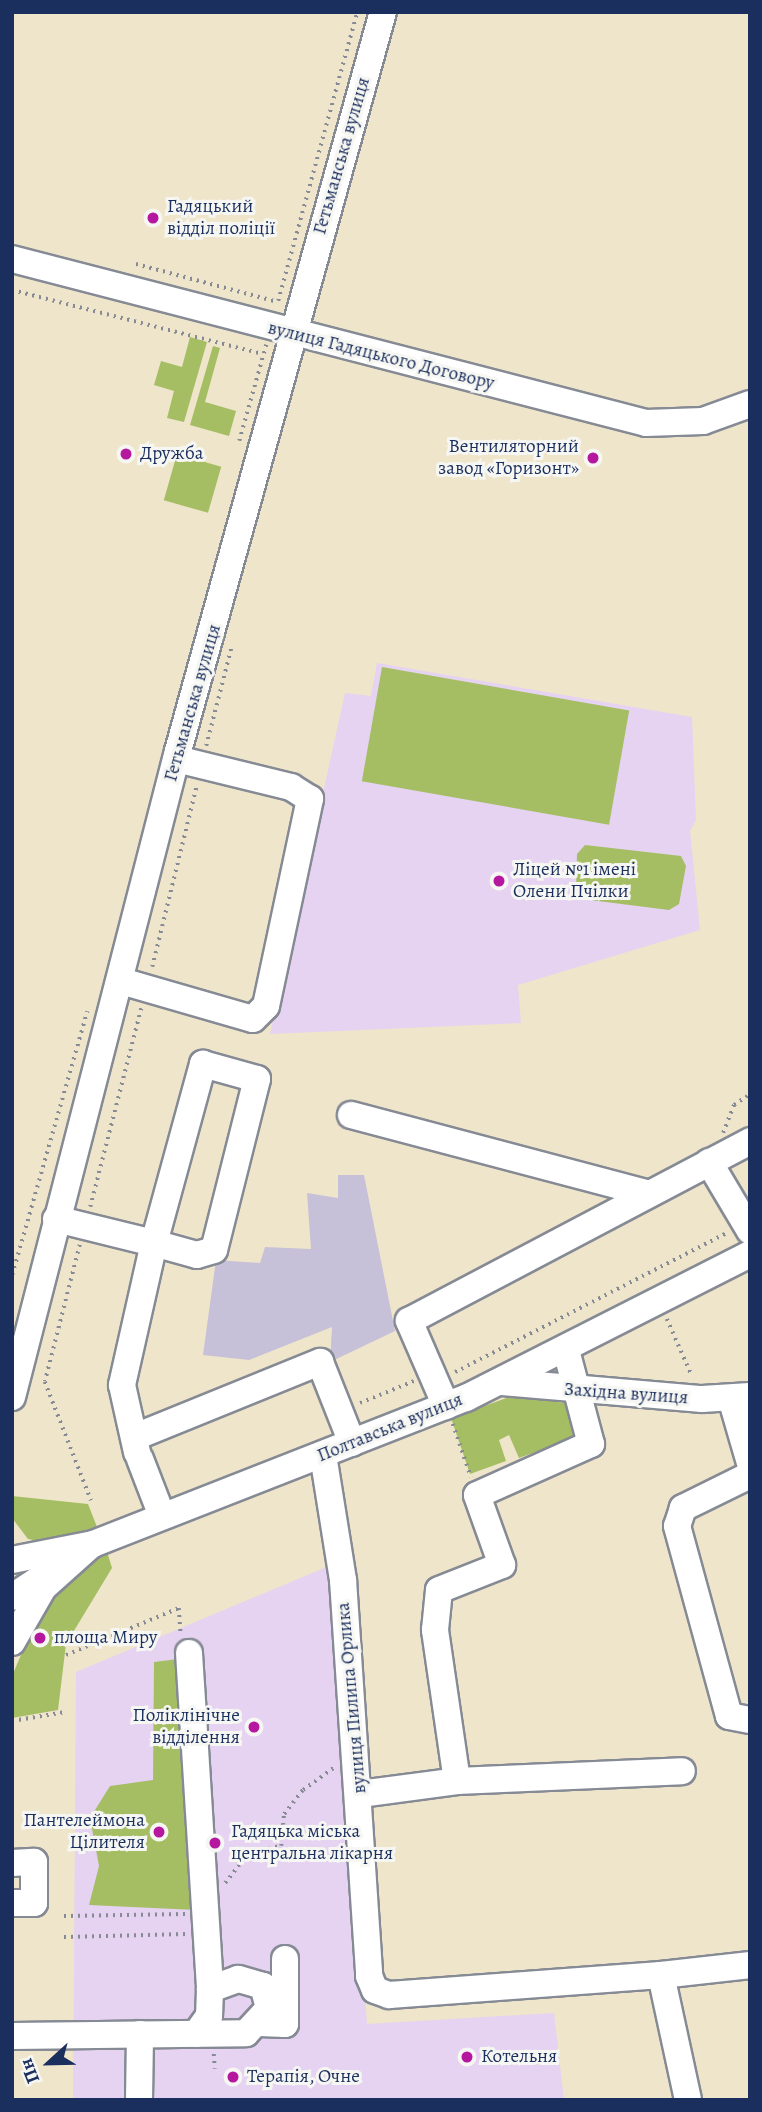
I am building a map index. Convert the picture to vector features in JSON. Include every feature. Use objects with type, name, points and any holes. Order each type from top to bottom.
[{"type":"street","name":"Гетьманська вулиця","points":[[12,1396],[18,1350],[121,981],[281,331],[383,12]]},
{"type":"street","name":"вулиця Гадяцького Договору","points":[[12,259],[646,424],[703,421],[749,409]]},
{"type":"street","points":[[121,981],[253,1019],[265,1006],[310,799],[291,786],[176,759]]},
{"type":"street","points":[[56,1219],[154,1243],[197,1255],[214,1250],[257,1079],[203,1064],[154,1243],[122,1385],[137,1449],[162,1516]]},
{"type":"street","points":[[351,1115],[649,1194]]},
{"type":"street","points":[[446,1406],[409,1321],[750,1141]]},
{"type":"street","points":[[709,1162],[747,1227]]},
{"type":"street","name":"Полтавська вулиця","points":[[12,1560],[93,1544],[446,1406],[566,1350],[750,1254]]},
{"type":"street","points":[[457,1781],[435,1630],[439,1590],[502,1565],[477,1495],[591,1444],[566,1350]]},
{"type":"street","points":[[137,1449],[320,1362],[352,1443]]},
{"type":"street","name":"Західна вулиця","points":[[502,1382],[579,1392],[702,1399],[741,1398]]},
{"type":"street","points":[[741,1398],[750,1463]]},
{"type":"street","name":"вулиця Пилипа Орлика","points":[[323,1455],[343,1580],[360,1794],[369,1976],[375,1990],[389,1995],[661,1975],[750,1965]]},
{"type":"street","points":[[750,1475],[682,1508],[677,1526],[729,1716],[750,1720]]},
{"type":"street","points":[[12,1544],[44,1553]]},
{"type":"street","points":[[12,1597],[93,1544]]},
{"type":"street","points":[[12,1642],[43,1588],[93,1544]]},
{"type":"street","points":[[189,1653],[201,1911],[210,1989],[209,2016],[196,2034]]},
{"type":"street","points":[[360,1794],[457,1781],[682,1772]]},
{"type":"street","points":[[12,1863],[34,1862],[34,1903],[12,1903]]},
{"type":"street","points":[[259,2023],[285,2024],[285,1959]]},
{"type":"street","points":[[661,1975],[688,2100]]},
{"type":"street","points":[[12,2036],[246,2033],[259,2023],[269,2008],[263,1986],[238,1979],[210,1989]]},
{"type":"street","points":[[135,2099],[140,2034]]},
{"type":"path","points":[[239,440],[263,354],[281,331],[278,302],[357,12]]},
{"type":"path","points":[[136,264],[278,302]]},
{"type":"path","points":[[12,290],[263,354]]},
{"type":"path","points":[[709,1162],[723,1122],[750,1094]]},
{"type":"path","points":[[340,1412],[434,1377],[747,1227]]},
{"type":"path","points":[[649,1275],[702,1399]]},
{"type":"path","points":[[446,1406],[477,1495]]},
{"type":"path","points":[[12,1721],[65,1712]]},
{"type":"path","points":[[143,1719],[176,1718]]},
{"type":"path","points":[[64,1916],[201,1911],[248,1854],[281,1846],[284,1814],[303,1790],[333,1767],[358,1765]]},
{"type":"path","points":[[64,1937],[198,1934]]},
{"type":"shaded area","name":"Ліцей №1 імені Олени Пчілки","points":[[377,663],[692,717],[696,820],[690,831],[700,930],[518,985],[521,1023],[270,1034],[345,693],[371,696]]},
{"type":"shaded area","points":[[338,1175],[364,1175],[395,1331],[330,1362],[332,1327],[249,1360],[203,1355],[216,1260],[260,1263],[265,1247],[311,1249],[307,1193],[338,1198]]},
{"type":"shaded area","name":"Гадяцька міська центральна лікарня","points":[[336,1563],[367,2024],[554,2013],[564,2100],[73,2100],[76,1672]]},
{"type":"green space","points":[[190,337],[207,342],[184,422],[167,418],[174,391],[154,385],[161,361],[182,367]]},
{"type":"green space","points":[[213,346],[220,348],[205,402],[236,411],[229,436],[190,425]]},
{"type":"green space","points":[[177,454],[221,467],[208,513],[164,500]]},
{"type":"green space","points":[[382,667],[629,711],[609,825],[362,781]]},
{"type":"green space","points":[[585,845],[681,856],[686,866],[679,904],[669,910],[582,899],[576,889],[577,854]]},
{"type":"green space","points":[[512,1396],[565,1403],[576,1437],[519,1458],[509,1435],[499,1440],[506,1461],[470,1474],[451,1418]]},
{"type":"green space","points":[[12,1496],[88,1504],[97,1527],[43,1542],[28,1539],[12,1518]]},
{"type":"green space","points":[[106,1548],[112,1568],[66,1644],[58,1710],[12,1718],[12,1676],[42,1606]]},
{"type":"green space","points":[[178,1659],[196,1910],[89,1905],[99,1866],[90,1818],[110,1786],[153,1780],[154,1662]]},
{"type":"place","name":"Гадяцький відділ поліції","points":[[153,218]]},
{"type":"place","name":"Дружба","points":[[126,454]]},
{"type":"place","name":"Вентиляторний завод «Горизонт»","points":[[593,458]]},
{"type":"place","name":"Ліцей №1 імені Олени Пчілки","points":[[499,881]]},
{"type":"place","name":"площа Миру","points":[[40,1638]]},
{"type":"place","name":"Поліклінічне відділення","points":[[254,1727]]},
{"type":"place","name":"Пантелеймона Цілителя","points":[[159,1832]]},
{"type":"place","name":"Гадяцька міська центральна лікарня","points":[[215,1843]]},
{"type":"place","name":"Котельня","points":[[467,2057]]},
{"type":"place","name":"Терапія, Очне","points":[[233,2077]]}]
